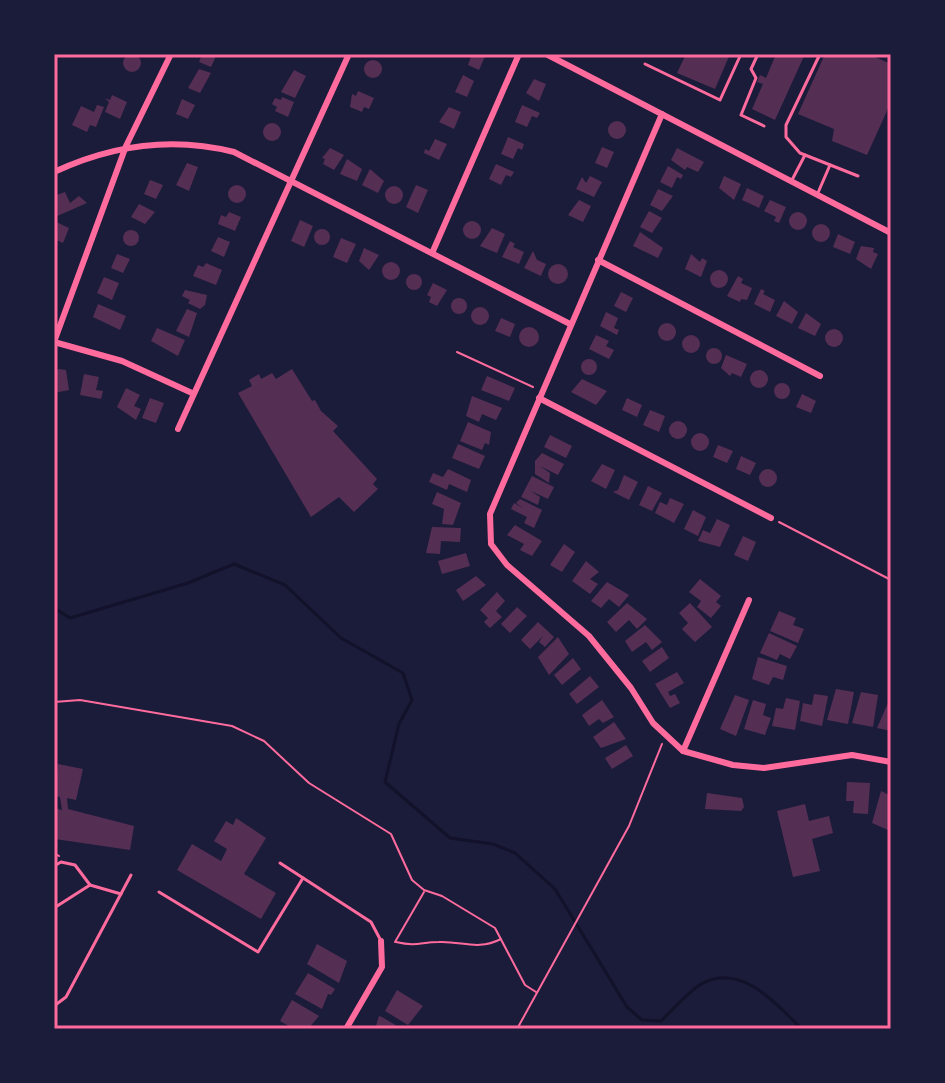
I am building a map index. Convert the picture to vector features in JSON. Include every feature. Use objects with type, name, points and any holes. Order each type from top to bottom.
[{"type":"street","points":[[171,54],[126,146],[54,342],[122,361],[192,393]]},
{"type":"street","points":[[178,429],[349,54]]},
{"type":"street","points":[[433,251],[519,54]]},
{"type":"street","points":[[546,54],[816,197],[891,233]]},
{"type":"street","points":[[662,114],[490,514],[491,544],[507,565],[589,636],[631,688],[653,723],[683,751],[733,765],[764,768],[852,755],[891,762]]},
{"type":"street","points":[[54,172],[85,157],[126,146],[204,144],[234,152],[433,251],[570,324]]},
{"type":"street","points":[[598,260],[820,376]]},
{"type":"street","points":[[540,394],[771,518]]},
{"type":"street","points":[[683,751],[749,600]]},
{"type":"street","points":[[346,1029],[382,967],[381,941]]},
{"type":"lane","points":[[645,64],[720,100],[741,54]]},
{"type":"lane","points":[[758,54],[751,69],[756,78],[741,115],[764,126]]},
{"type":"lane","points":[[820,54],[786,125],[786,137],[805,155],[858,176]]},
{"type":"lane","points":[[790,183],[805,155]]},
{"type":"lane","points":[[816,197],[830,165]]},
{"type":"lane","points":[[54,866],[61,862],[75,865],[90,885],[121,894]]},
{"type":"lane","points":[[280,863],[371,922],[381,941]]},
{"type":"lane","points":[[54,1006],[66,997],[131,875]]},
{"type":"lane","points":[[159,892],[258,952],[303,878]]},
{"type":"lane","points":[[54,908],[90,885]]},
{"type":"path","points":[[457,352],[540,394]]},
{"type":"path","points":[[771,518],[891,580]]},
{"type":"path","points":[[54,702],[80,700],[232,726],[248,732],[309,783],[391,834],[412,880],[424,890],[473,912],[495,928],[525,985],[536,992]]},
{"type":"path","points":[[517,1029],[629,826],[666,735]]},
{"type":"path","points":[[424,890],[396,942],[424,946],[443,942],[474,947],[502,939]]},
{"type":"building","points":[[132,54],[141,63],[132,72],[123,63]]},
{"type":"building","points":[[202,54],[217,54],[211,67],[199,62]]},
{"type":"building","points":[[472,54],[486,54],[479,70],[468,65]]},
{"type":"building","points":[[686,54],[730,54],[715,89],[677,73]]},
{"type":"building","points":[[776,54],[805,54],[775,120],[752,109],[763,84],[757,82],[760,75],[766,78]]},
{"type":"building","points":[[825,54],[868,54],[891,64],[891,102],[867,155],[832,141],[834,129],[798,114]]},
{"type":"building","points":[[373,60],[382,69],[373,78],[364,69]]},
{"type":"building","points":[[199,69],[211,73],[200,93],[188,88]]},
{"type":"building","points":[[294,70],[306,76],[295,98],[281,92]]},
{"type":"building","points":[[463,75],[474,81],[467,97],[455,92]]},
{"type":"building","points":[[534,79],[546,84],[539,101],[526,93]]},
{"type":"building","points":[[358,91],[374,98],[369,109],[364,107],[362,112],[350,107],[352,94],[356,96]]},
{"type":"building","points":[[112,95],[127,102],[120,119],[105,112],[109,102],[105,98],[110,100]]},
{"type":"building","points":[[282,97],[294,102],[288,117],[275,111],[277,107],[272,104],[275,98],[281,100]]},
{"type":"building","points":[[182,99],[195,105],[188,119],[176,114]]},
{"type":"building","points":[[97,105],[104,107],[96,127],[90,125],[87,132],[72,125],[81,106],[94,112]]},
{"type":"building","points":[[522,105],[540,113],[537,118],[532,116],[527,127],[515,122]]},
{"type":"building","points":[[449,107],[461,112],[454,129],[439,122]]},
{"type":"building","points":[[617,121],[626,130],[617,139],[608,130]]},
{"type":"building","points":[[272,123],[281,132],[272,141],[263,132]]},
{"type":"building","points":[[508,137],[524,144],[522,150],[518,148],[513,159],[501,154]]},
{"type":"building","points":[[435,139],[447,144],[439,160],[424,153],[425,149],[429,151]]},
{"type":"building","points":[[602,147],[614,152],[607,168],[595,163]]},
{"type":"building","points":[[330,148],[344,155],[334,170],[323,164],[325,159],[322,158]]},
{"type":"building","points":[[677,148],[704,162],[698,172],[687,167],[685,170],[671,160]]},
{"type":"building","points":[[347,159],[362,169],[357,181],[340,174]]},
{"type":"building","points":[[187,163],[198,167],[189,191],[176,185]]},
{"type":"building","points":[[496,164],[514,172],[511,177],[506,175],[501,185],[489,179]]},
{"type":"building","points":[[668,166],[683,175],[681,179],[677,177],[672,188],[660,182]]},
{"type":"building","points":[[370,169],[384,181],[378,193],[362,185]]},
{"type":"building","points":[[590,176],[602,182],[594,197],[576,189],[582,177],[586,183]]},
{"type":"building","points":[[724,176],[741,184],[734,200],[719,188]]},
{"type":"building","points":[[150,180],[163,185],[156,199],[144,194]]},
{"type":"building","points":[[233,185],[241,185],[246,194],[244,201],[233,203],[228,198],[228,190]]},
{"type":"building","points":[[416,185],[428,190],[418,213],[406,207]]},
{"type":"building","points":[[394,186],[403,195],[394,204],[385,195]]},
{"type":"building","points":[[747,188],[764,196],[759,208],[742,200]]},
{"type":"building","points":[[658,189],[673,196],[662,211],[650,205]]},
{"type":"building","points":[[65,192],[70,203],[79,196],[87,203],[55,217],[54,196]]},
{"type":"building","points":[[579,200],[591,206],[583,222],[568,215]]},
{"type":"building","points":[[770,200],[786,207],[779,223],[774,221],[776,217],[764,211]]},
{"type":"building","points":[[139,204],[155,212],[145,224],[131,217]]},
{"type":"building","points":[[649,211],[662,218],[652,233],[640,227]]},
{"type":"building","points":[[229,212],[241,217],[235,231],[218,224],[221,215],[226,217]]},
{"type":"building","points":[[798,212],[807,221],[798,230],[789,221]]},
{"type":"building","points":[[300,220],[313,226],[304,247],[291,241]]},
{"type":"building","points":[[54,221],[69,228],[63,243],[54,239]]},
{"type":"building","points":[[472,221],[481,230],[472,239],[463,230]]},
{"type":"building","points":[[821,224],[830,233],[821,242],[812,233]]},
{"type":"building","points":[[492,228],[505,234],[497,253],[480,246]]},
{"type":"building","points":[[319,229],[325,229],[330,237],[328,243],[319,245],[314,240],[314,234]]},
{"type":"building","points":[[128,230],[134,230],[139,238],[137,244],[128,246],[123,241],[123,235]]},
{"type":"building","points":[[640,232],[663,248],[658,258],[633,246]]},
{"type":"building","points":[[838,234],[855,242],[850,254],[833,247]]},
{"type":"building","points":[[218,237],[230,242],[224,257],[211,251]]},
{"type":"building","points":[[341,238],[356,244],[347,263],[333,257]]},
{"type":"building","points":[[510,241],[515,244],[513,247],[524,252],[519,264],[502,257]]},
{"type":"building","points":[[861,246],[874,248],[873,252],[878,254],[871,269],[856,259]]},
{"type":"building","points":[[364,248],[379,255],[369,270],[359,261]]},
{"type":"building","points":[[533,251],[537,260],[546,264],[541,276],[524,268]]},
{"type":"building","points":[[117,254],[130,259],[123,273],[111,268]]},
{"type":"building","points":[[691,254],[700,262],[702,258],[707,261],[701,277],[685,269]]},
{"type":"building","points":[[391,262],[400,271],[391,280],[382,271]]},
{"type":"building","points":[[206,263],[222,270],[216,285],[193,276],[198,265],[203,267]]},
{"type":"building","points":[[558,264],[565,267],[568,274],[565,281],[558,284],[551,281],[548,274],[551,267]]},
{"type":"building","points":[[719,270],[728,279],[719,288],[710,279]]},
{"type":"building","points":[[411,274],[417,274],[422,282],[420,288],[411,290],[406,285],[406,279]]},
{"type":"building","points":[[738,276],[743,279],[741,283],[752,288],[747,300],[741,299],[740,302],[727,296]]},
{"type":"building","points":[[104,277],[119,283],[112,300],[97,293]]},
{"type":"building","points":[[433,283],[447,290],[437,306],[429,302],[431,297],[427,295]]},
{"type":"building","points":[[761,289],[765,291],[763,294],[775,300],[770,312],[754,304]]},
{"type":"building","points":[[185,290],[207,295],[205,305],[200,309],[188,303],[190,300],[182,296]]},
{"type":"building","points":[[621,292],[633,298],[626,312],[614,306]]},
{"type":"building","points":[[456,298],[462,298],[467,306],[465,312],[456,314],[451,309],[451,303]]},
{"type":"building","points":[[784,301],[798,312],[792,324],[776,316]]},
{"type":"building","points":[[98,304],[126,316],[120,330],[93,317]]},
{"type":"building","points":[[476,307],[484,307],[489,316],[487,323],[476,325],[471,320],[471,312]]},
{"type":"building","points":[[187,309],[197,313],[189,337],[176,331]]},
{"type":"building","points":[[606,312],[618,318],[614,328],[619,330],[617,335],[600,326]]},
{"type":"building","points":[[806,313],[821,324],[815,336],[798,328]]},
{"type":"building","points":[[501,318],[515,324],[510,337],[495,331]]},
{"type":"building","points":[[667,323],[676,332],[667,341],[658,332]]},
{"type":"building","points":[[529,327],[536,330],[539,337],[536,344],[529,347],[522,344],[519,337],[522,330]]},
{"type":"building","points":[[157,328],[185,340],[178,356],[151,341]]},
{"type":"building","points":[[834,329],[843,338],[834,347],[825,338]]},
{"type":"building","points":[[596,335],[609,341],[606,346],[614,350],[609,359],[589,349]]},
{"type":"building","points":[[691,335],[700,344],[691,353],[682,344]]},
{"type":"building","points":[[711,348],[717,348],[722,356],[720,362],[711,364],[706,359],[706,353]]},
{"type":"building","points":[[726,355],[747,364],[741,377],[732,373],[730,376],[721,368]]},
{"type":"building","points":[[589,359],[595,361],[595,373],[589,375],[583,373],[581,367],[583,361]]},
{"type":"building","points":[[292,369],[312,401],[315,400],[321,411],[338,426],[333,431],[377,479],[373,484],[378,489],[354,512],[339,497],[311,517],[238,393],[252,386],[249,380],[259,374],[261,379],[272,373],[276,379]]},
{"type":"building","points":[[66,370],[69,390],[54,393],[54,371]]},
{"type":"building","points":[[759,370],[768,379],[759,388],[750,379]]},
{"type":"building","points":[[84,374],[99,377],[96,390],[103,391],[101,399],[80,395]]},
{"type":"building","points":[[487,376],[515,388],[509,401],[481,390]]},
{"type":"building","points":[[582,379],[607,391],[596,405],[571,392]]},
{"type":"building","points":[[779,383],[785,383],[790,391],[788,397],[779,399],[774,394],[774,388]]},
{"type":"building","points":[[126,388],[140,395],[134,406],[141,409],[136,420],[117,407]]},
{"type":"building","points":[[802,394],[816,401],[811,413],[796,407]]},
{"type":"building","points":[[472,396],[502,408],[496,420],[482,414],[479,422],[466,416]]},
{"type":"building","points":[[150,398],[164,403],[156,423],[142,418]]},
{"type":"building","points":[[627,398],[642,405],[637,417],[622,410]]},
{"type":"building","points":[[650,410],[665,416],[659,432],[643,425]]},
{"type":"building","points":[[678,421],[687,430],[678,439],[669,430]]},
{"type":"building","points":[[468,422],[491,432],[489,445],[485,443],[482,450],[460,441]]},
{"type":"building","points":[[700,433],[709,442],[700,451],[691,442]]},
{"type":"building","points":[[550,435],[572,446],[566,458],[544,447]]},
{"type":"building","points":[[458,444],[485,456],[479,469],[452,458]]},
{"type":"building","points":[[718,445],[733,451],[727,463],[713,457]]},
{"type":"building","points":[[542,453],[564,464],[558,475],[540,466],[550,473],[549,483],[535,474],[535,461]]},
{"type":"building","points":[[741,456],[756,463],[750,475],[736,469]]},
{"type":"building","points":[[602,464],[615,470],[606,489],[591,481]]},
{"type":"building","points":[[448,469],[471,480],[467,492],[449,484],[447,490],[429,482],[433,473],[443,477]]},
{"type":"building","points":[[768,469],[777,478],[768,487],[759,478]]},
{"type":"building","points":[[624,475],[638,482],[629,500],[613,492],[618,490]]},
{"type":"building","points":[[532,476],[554,487],[548,499],[531,491],[540,497],[538,505],[521,497]]},
{"type":"building","points":[[648,486],[662,493],[652,511],[639,505]]},
{"type":"building","points":[[437,492],[461,503],[453,525],[442,524],[444,509],[432,504]]},
{"type":"building","points":[[670,498],[684,504],[674,523],[655,513],[660,502],[667,505]]},
{"type":"building","points":[[520,499],[542,510],[534,528],[524,523],[527,517],[511,509],[514,503],[523,508],[516,503]]},
{"type":"building","points":[[693,510],[706,517],[698,536],[684,529]]},
{"type":"building","points":[[717,519],[730,525],[720,547],[698,541],[703,530],[710,533]]},
{"type":"building","points":[[515,525],[542,541],[532,556],[520,550],[524,544],[507,535]]},
{"type":"building","points":[[432,527],[461,528],[460,542],[441,541],[440,554],[426,553]]},
{"type":"building","points":[[743,536],[756,542],[748,561],[734,555]]},
{"type":"building","points":[[564,544],[575,552],[562,572],[550,565]]},
{"type":"building","points":[[466,553],[470,566],[442,574],[438,561]]},
{"type":"building","points":[[586,561],[599,572],[590,579],[598,584],[590,594],[572,581]]},
{"type":"building","points":[[476,576],[486,585],[463,601],[456,590]]},
{"type":"building","points":[[700,579],[721,596],[716,602],[721,606],[711,618],[697,607],[701,601],[689,592]]},
{"type":"building","points":[[607,582],[629,595],[619,607],[609,599],[601,608],[591,601]]},
{"type":"building","points":[[497,592],[505,601],[496,611],[502,617],[490,628],[484,622],[488,618],[480,610]]},
{"type":"building","points":[[627,603],[647,619],[637,629],[629,620],[616,632],[607,622]]},
{"type":"building","points":[[690,603],[712,627],[695,642],[682,629],[688,623],[679,613]]},
{"type":"building","points":[[517,607],[527,616],[510,633],[501,624]]},
{"type":"building","points":[[779,611],[796,618],[793,625],[804,629],[798,643],[770,631]]},
{"type":"building","points":[[538,622],[554,637],[545,647],[539,642],[543,636],[530,649],[521,640]]},
{"type":"building","points":[[645,625],[662,642],[652,650],[646,642],[632,652],[625,641]]},
{"type":"building","points":[[769,633],[797,646],[790,659],[780,654],[777,660],[760,653]]},
{"type":"building","points":[[558,637],[569,654],[549,675],[538,657]]},
{"type":"building","points":[[662,647],[669,658],[650,672],[642,661]]},
{"type":"building","points":[[758,657],[787,666],[783,680],[773,677],[769,685],[752,679]]},
{"type":"building","points":[[573,658],[581,669],[562,685],[554,675]]},
{"type":"building","points":[[677,672],[684,683],[668,692],[670,696],[675,694],[680,703],[670,708],[655,684]]},
{"type":"building","points":[[590,676],[599,687],[577,704],[569,694]]},
{"type":"building","points":[[836,689],[854,692],[848,724],[827,720]]},
{"type":"building","points":[[861,692],[878,695],[873,727],[852,723]]},
{"type":"building","points":[[814,694],[828,696],[822,726],[800,721],[803,703],[812,705]]},
{"type":"building","points":[[735,695],[749,700],[736,736],[720,729]]},
{"type":"building","points":[[891,696],[891,731],[877,728]]},
{"type":"building","points":[[786,698],[800,701],[795,730],[772,726],[776,708],[783,709]]},
{"type":"building","points":[[602,700],[614,717],[603,723],[599,719],[589,726],[582,715]]},
{"type":"building","points":[[753,700],[766,704],[763,715],[771,718],[765,735],[744,729]]},
{"type":"building","points":[[614,722],[626,739],[601,748],[593,737]]},
{"type":"building","points":[[626,745],[633,756],[612,769],[605,758]]},
{"type":"building","points":[[58,764],[83,769],[76,800],[67,798],[68,809],[134,826],[130,850],[55,839],[54,808],[62,810],[60,797],[54,796]]},
{"type":"building","points":[[847,782],[870,783],[868,814],[853,813],[854,801],[846,801]]},
{"type":"building","points":[[881,791],[891,796],[888,830],[872,823]]},
{"type":"building","points":[[707,793],[742,798],[744,807],[741,811],[705,809]]},
{"type":"building","points":[[805,804],[809,821],[829,816],[833,833],[812,839],[820,871],[793,877],[777,811]]},
{"type":"building","points":[[236,818],[266,838],[244,874],[276,893],[261,919],[177,870],[192,844],[221,861],[227,849],[214,841],[226,821],[233,825]]},
{"type":"building","points":[[317,944],[347,961],[339,983],[307,964]]},
{"type":"building","points":[[308,973],[335,989],[331,995],[328,994],[322,1009],[295,994]]},
{"type":"building","points":[[397,990],[423,1006],[408,1025],[385,1011]]},
{"type":"building","points":[[292,1000],[319,1016],[308,1029],[294,1029],[280,1021]]},
{"type":"building","points":[[379,1016],[382,1017],[402,1029],[375,1029]]},
{"type":"waterway","points":[[54,608],[70,618],[188,583],[234,564],[285,585],[341,638],[403,673],[412,700],[399,724],[385,782],[450,838],[493,844],[515,853],[555,889],[627,1007],[642,1020],[661,1021],[697,987],[710,980],[724,978],[749,984],[773,1001],[802,1029]]}]
